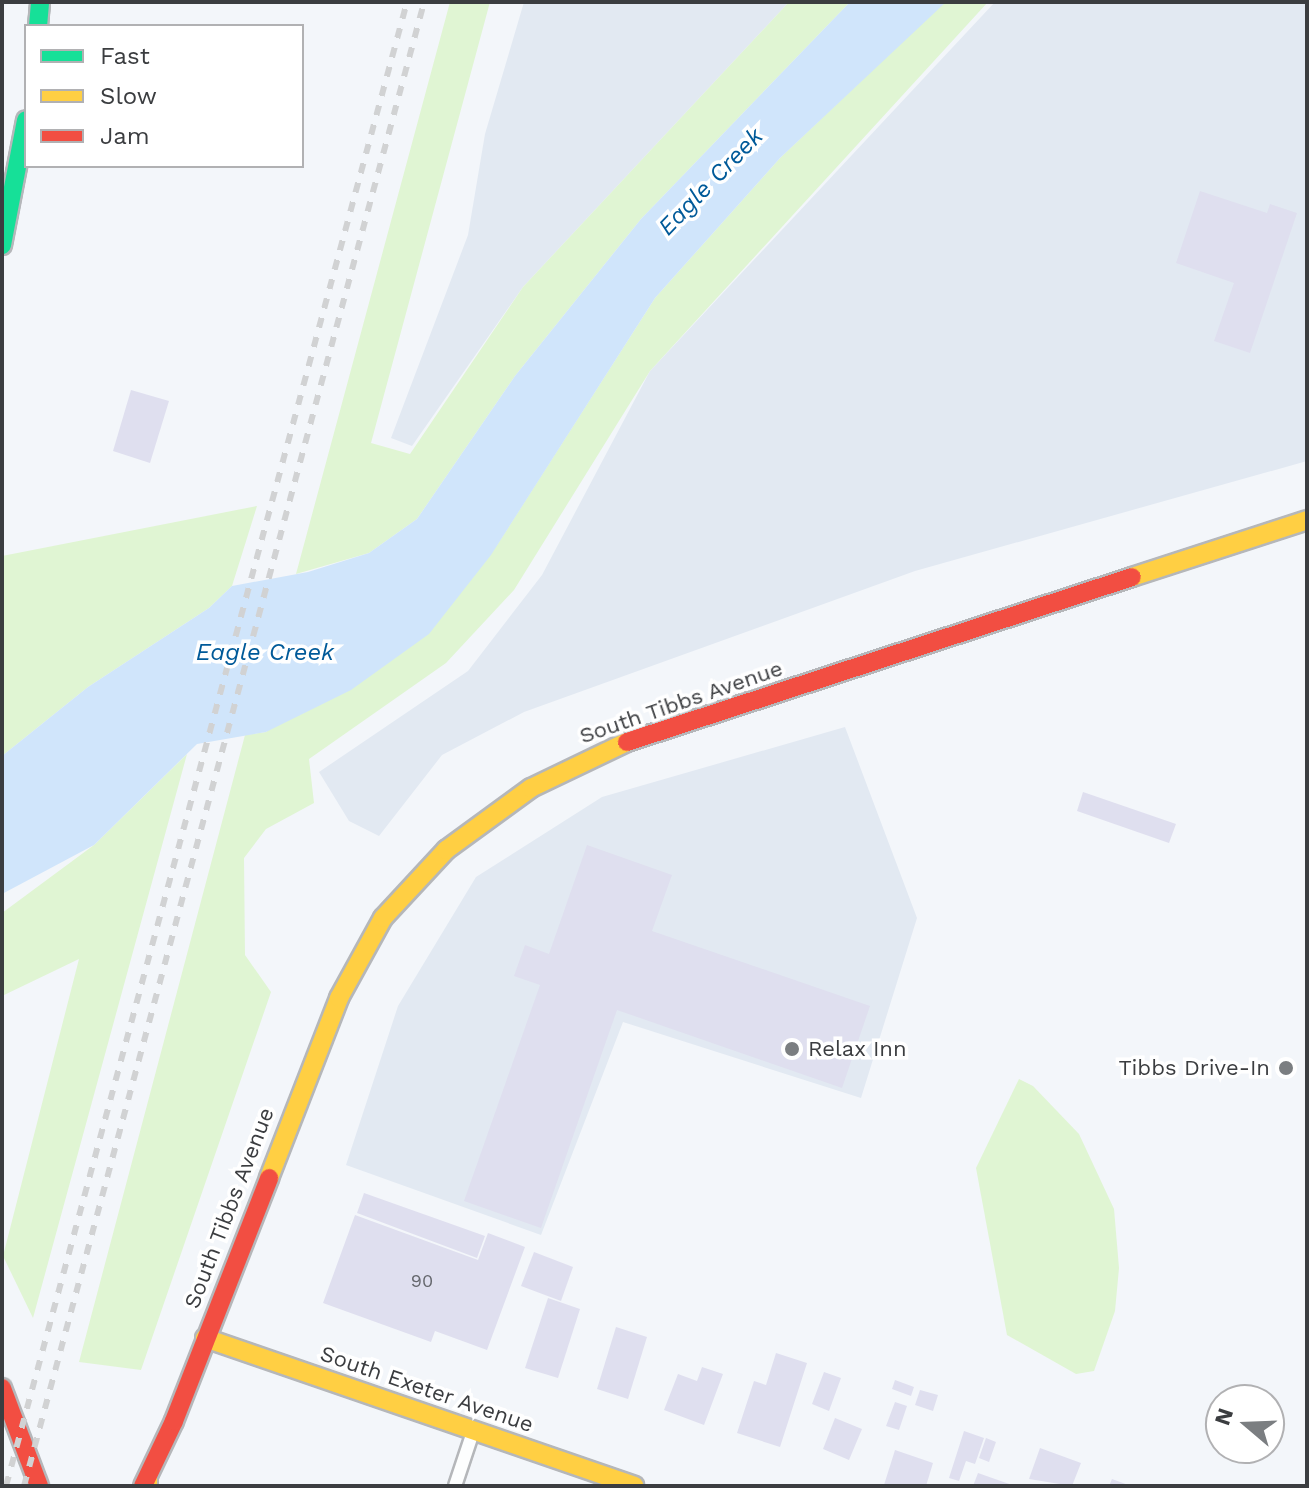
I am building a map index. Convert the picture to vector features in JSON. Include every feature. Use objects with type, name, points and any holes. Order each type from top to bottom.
[{"type":"main road","points":[[38,24],[40,2]]},
{"type":"main road","points":[[2,245],[24,130]]},
{"type":"main road","name":"South Tibbs Avenue","points":[[146,1483],[328,1023],[369,940],[417,878],[483,820],[543,780],[612,747],[1307,520]]},
{"type":"main road","name":"South Exeter Avenue","points":[[205,1338],[634,1486]]},
{"type":"main road","points":[[2,1388],[39,1486]]},
{"type":"lane","points":[[455,1486],[474,1430]]},
{"type":"shaded area","points":[[524,2],[789,2],[523,287],[412,446],[391,438],[468,235],[485,134]]},
{"type":"shaded area","points":[[995,2],[1307,2],[1307,461],[915,571],[524,712],[442,755],[379,836],[349,821],[319,772],[468,671],[542,575],[650,371]]},
{"type":"shaded area","points":[[845,727],[917,918],[861,1098],[623,1022],[541,1235],[346,1165],[398,1006],[476,877],[602,797]]},
{"type":"green space","points":[[450,2],[490,2],[371,443],[410,454],[523,287],[789,2],[850,2],[641,219],[515,376],[417,519],[369,553],[296,574]]},
{"type":"green space","points":[[944,2],[988,2],[650,371],[514,590],[446,663],[309,759],[314,803],[266,829],[244,858],[245,955],[271,992],[141,1370],[79,1362],[245,735],[266,732],[497,545],[655,298],[780,158]]},
{"type":"green space","points":[[257,506],[232,586],[209,608],[88,687],[2,756],[2,556]]},
{"type":"green space","points":[[187,754],[33,1318],[3,1256],[79,959],[2,996],[2,913],[94,845]]},
{"type":"green space","points":[[1019,1079],[1033,1086],[1079,1134],[1114,1209],[1119,1268],[1115,1311],[1094,1371],[1076,1374],[1007,1335],[976,1168]]},
{"type":"water","name":"Eagle Creek","points":[[850,2],[946,2],[780,158],[655,298],[491,555],[429,634],[351,690],[266,732],[197,744],[94,845],[2,894],[2,756],[88,687],[209,608],[232,586],[308,572],[369,553],[417,519],[515,376],[641,219]]},
{"type":"building","points":[[1200,191],[1267,213],[1270,204],[1297,213],[1250,353],[1214,341],[1234,283],[1176,263]]},
{"type":"building","points":[[131,390],[169,401],[150,463],[113,451]]},
{"type":"building","points":[[1083,792],[1176,824],[1169,843],[1077,811]]},
{"type":"building","name":"Relax Inn","points":[[587,845],[672,875],[652,931],[870,1006],[842,1088],[617,1010],[541,1228],[464,1201],[540,985],[514,976],[525,945],[549,954]]},
{"type":"building","points":[[364,1193],[485,1236],[477,1258],[357,1213]]},
{"type":"building","points":[[355,1215],[478,1260],[488,1233],[525,1247],[487,1350],[435,1331],[431,1342],[323,1303]]},
{"type":"building","points":[[534,1252],[573,1267],[561,1301],[521,1286]]},
{"type":"building","points":[[548,1298],[580,1309],[558,1378],[525,1368]]},
{"type":"building","points":[[616,1327],[647,1337],[628,1399],[597,1389]]},
{"type":"building","points":[[776,1353],[807,1363],[780,1447],[737,1433],[754,1381],[766,1385]]},
{"type":"building","points":[[702,1367],[723,1374],[704,1425],[664,1410],[678,1374],[697,1381]]},
{"type":"building","points":[[824,1372],[841,1378],[829,1411],[812,1404]]},
{"type":"building","points":[[895,1380],[914,1387],[911,1396],[892,1389]]},
{"type":"building","points":[[920,1390],[938,1395],[933,1411],[915,1405]]},
{"type":"building","points":[[895,1402],[907,1406],[899,1430],[886,1426]]},
{"type":"building","points":[[835,1418],[862,1429],[849,1460],[823,1449]]},
{"type":"building","points":[[964,1431],[984,1438],[975,1464],[966,1461],[959,1481],[949,1478]]},
{"type":"building","points":[[986,1438],[996,1442],[989,1462],[979,1458]]},
{"type":"building","points":[[1040,1448],[1081,1463],[1072,1486],[1029,1479]]},
{"type":"building","points":[[895,1450],[933,1463],[926,1486],[884,1485]]},
{"type":"building","points":[[978,1473],[1015,1486],[973,1486]]},
{"type":"building","points":[[1112,1479],[1131,1486],[1109,1486]]},
{"type":"railway","points":[[6,1486],[407,2]]},
{"type":"railway","points":[[24,1486],[424,2]]},
{"type":"traffic: fast","points":[[38,24],[40,2]]},
{"type":"traffic: fast","points":[[2,245],[24,130]]},
{"type":"traffic: slow","points":[[1132,577],[1307,520]]},
{"type":"traffic: slow","points":[[269,1178],[339,998],[383,918],[446,850],[531,788],[627,742]]},
{"type":"traffic: slow","points":[[205,1338],[634,1486]]},
{"type":"traffic: slow","points":[[148,1478],[148,1486]]},
{"type":"traffic: jam","points":[[627,742],[1132,577]]},
{"type":"traffic: jam","points":[[143,1486],[174,1421],[269,1178]]},
{"type":"traffic: jam","points":[[2,1388],[39,1486]]},
{"type":"place","name":"Relax Inn","points":[[792,1049]]},
{"type":"place","name":"Tibbs Drive-In","points":[[1286,1068]]}]
